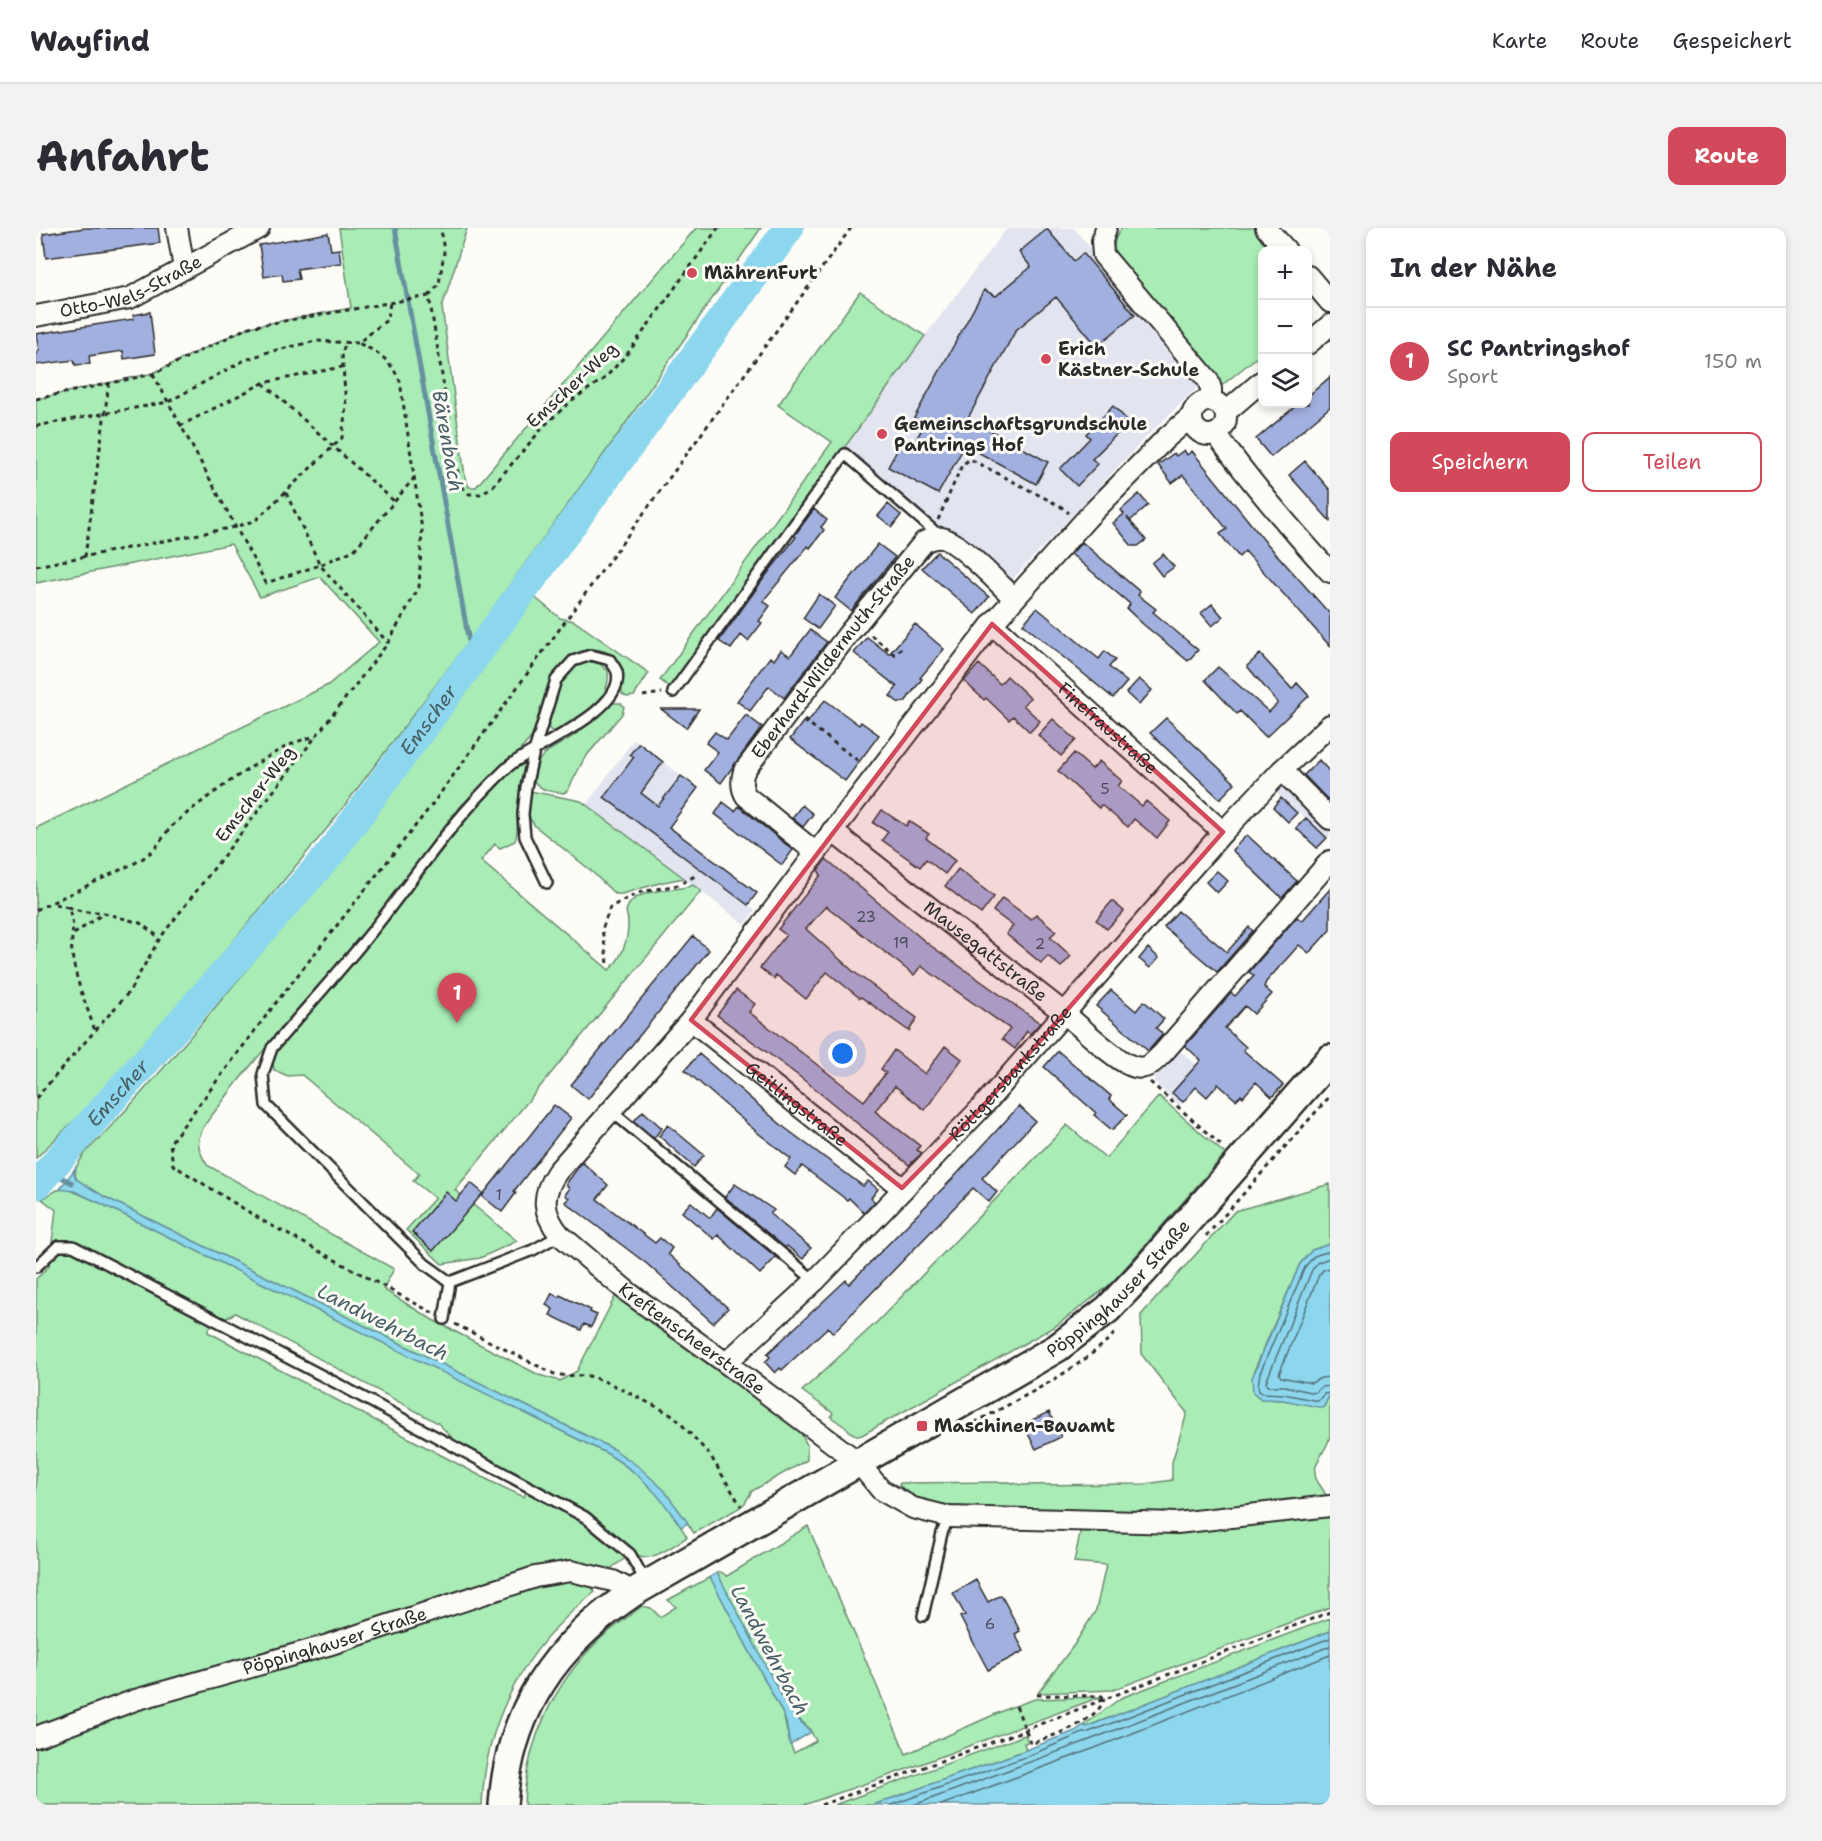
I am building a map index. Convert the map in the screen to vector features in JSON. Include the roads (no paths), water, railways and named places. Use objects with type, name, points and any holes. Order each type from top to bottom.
[{"type":"main road","name":"Pöppinghauser Straße","points":[[503,1805],[510,1755],[522,1716],[542,1682],[584,1630],[608,1610],[641,1588],[1057,1348],[1108,1309],[1157,1257],[1330,1059]]},
{"type":"street","points":[[177,228],[184,268]]},
{"type":"street","points":[[1106,228],[1102,241],[1103,255],[1208,380],[1211,389],[1219,406],[1226,425],[1216,434],[1207,435],[1199,432],[1193,425],[1192,416],[1195,408],[1202,402],[1219,406],[1258,384]]},
{"type":"street","points":[[1266,228],[1282,246]]},
{"type":"street","name":"Otto-Wels-Straße","points":[[36,316],[130,298],[256,229]]},
{"type":"street","points":[[1312,281],[1330,302]]},
{"type":"street","points":[[1312,341],[1330,325]]},
{"type":"street","points":[[610,1110],[692,1020],[832,831],[992,624],[1088,517],[1166,438],[1192,416]]},
{"type":"street","points":[[1216,434],[1290,528],[1330,572]]},
{"type":"street","points":[[934,538],[944,538],[956,545],[1014,598]]},
{"type":"street","name":"Eberhard-Wildermuth-Straße","points":[[816,853],[746,796],[741,784],[744,771],[857,624],[924,542],[934,538]]},
{"type":"street","name":"Finefraustraße","points":[[992,624],[1224,832]]},
{"type":"street","name":"Röttgersbankstraße","points":[[726,1363],[815,1281],[982,1106],[1224,832],[1282,770],[1330,725]]},
{"type":"street","points":[[1282,770],[1330,819]]},
{"type":"street","name":"Mausegattstraße","points":[[832,831],[1119,1058],[1140,1068],[1146,1068],[1158,1059],[1330,861]]},
{"type":"street","name":"Geitlingstraße","points":[[692,1020],[902,1188]]},
{"type":"street","name":"Kreftenscheerstraße","points":[[610,1110],[557,1172],[548,1186],[547,1213],[552,1226],[628,1293],[858,1462]]},
{"type":"street","points":[[858,1462],[881,1490],[913,1508],[949,1517],[1177,1523],[1330,1506]]},
{"type":"street","name":"Pöppinghauser Straße","points":[[36,1737],[135,1700],[328,1645],[535,1577],[571,1571],[641,1588]]},
{"type":"lane","points":[[673,692],[845,454],[933,530],[934,538]]},
{"type":"lane","points":[[450,1282],[425,1264],[266,1105],[264,1074],[272,1048],[382,919],[436,845],[476,799],[509,765],[534,751],[574,728],[608,701],[617,683],[617,671],[610,660],[591,655],[573,661],[556,680],[534,751],[524,805],[525,837],[547,883]]},
{"type":"lane","points":[[610,1110],[815,1281]]},
{"type":"lane","points":[[450,1282],[534,1250],[560,1235]]},
{"type":"lane","points":[[36,1267],[58,1246],[73,1246],[585,1517],[630,1554],[641,1588]]},
{"type":"lane","points":[[444,1318],[450,1282]]},
{"type":"lane","points":[[923,1616],[942,1533],[949,1517]]},
{"type":"water","points":[[76,1167],[74,1173],[76,1179],[105,1197],[613,1449],[639,1467],[664,1490],[688,1523],[681,1527],[649,1486],[608,1454],[100,1203],[74,1191],[60,1189]]},
{"type":"water","points":[[1330,1244],[1330,1394],[1323,1408],[1283,1400],[1261,1399],[1253,1392],[1252,1378],[1300,1264],[1312,1250]]},
{"type":"water","points":[[717,1573],[789,1710],[811,1732],[790,1745],[782,1712],[710,1577]]},
{"type":"water","points":[[1330,1631],[1330,1805],[873,1805],[1026,1750],[1075,1731],[1084,1725],[1086,1727]]},
{"type":"waterway","name":"Bärenbach","points":[[395,228],[472,659]]},
{"type":"waterway","name":"Emscher","points":[[36,1185],[330,854],[789,228]]},
{"type":"waterway","name":"Landwehrbach","points":[[50,1171],[72,1183]]},
{"type":"place","name":"MährenFurt","points":[[692,273]]},
{"type":"place","name":"Erich Kästner-Schule","points":[[1046,359]]},
{"type":"place","name":"Gemeinschaftsgrundschule Pantrings Hof","points":[[882,434]]},
{"type":"place","name":"SC Pantringshof","points":[[457,1023]]},
{"type":"place","name":"Maschinen-Bauamt","points":[[922,1426]]}]
